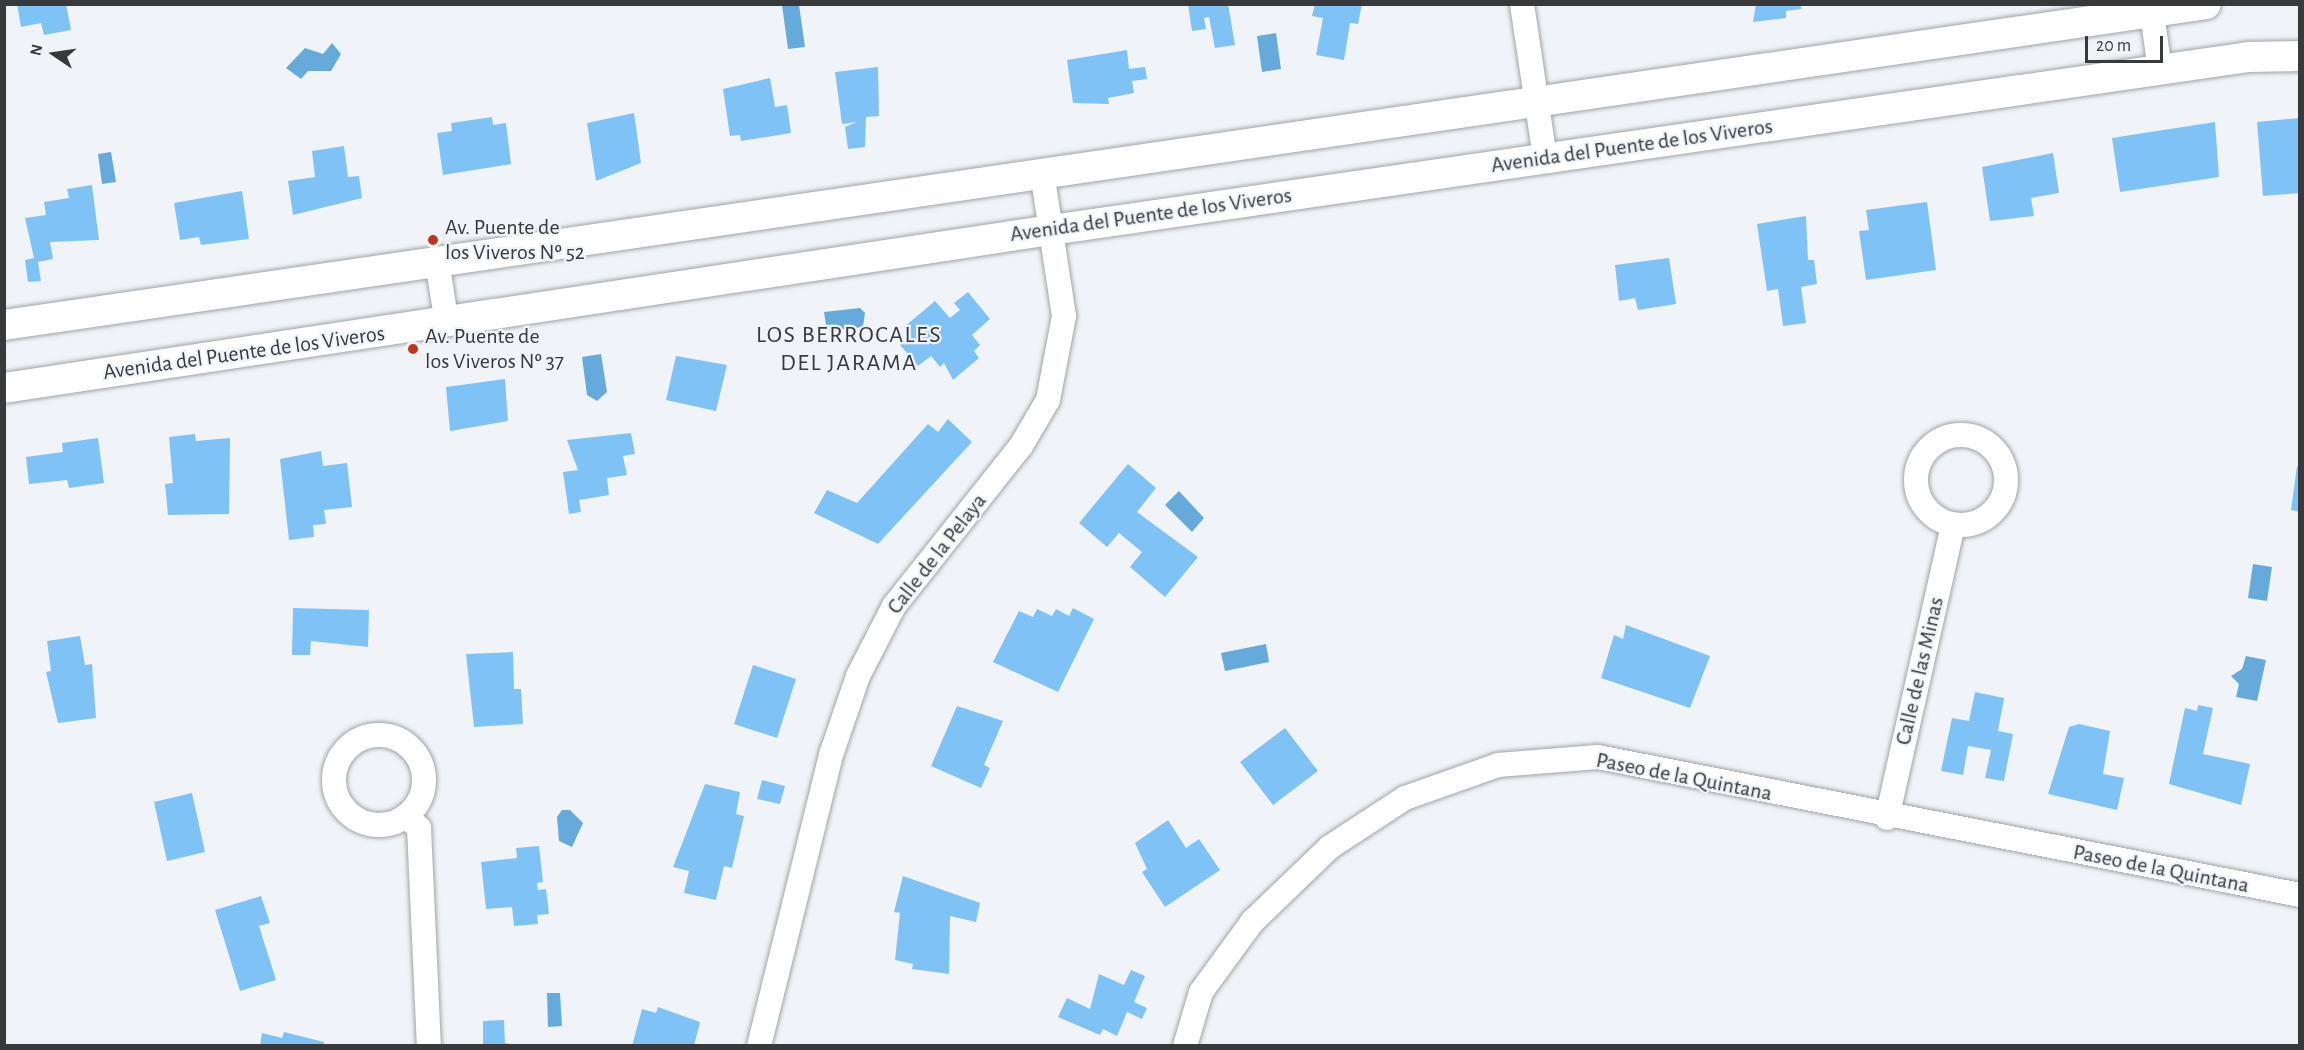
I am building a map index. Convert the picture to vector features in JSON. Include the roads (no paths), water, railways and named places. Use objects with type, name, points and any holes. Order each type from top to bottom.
[{"type":"street","points":[[1522,4],[1545,158]]},
{"type":"street","points":[[4,325],[2206,4]]},
{"type":"street","points":[[2152,12],[2160,71]]},
{"type":"street","name":"Avenida del Puente de los Viveros","points":[[4,387],[447,324],[1051,230],[1545,158],[2160,71],[2300,56]]},
{"type":"street","name":"Calle de la Pelaya","points":[[759,1046],[832,752],[858,676],[894,606],[1021,446],[1048,400],[1064,316],[1042,173]]},
{"type":"street","points":[[437,261],[447,324]]},
{"type":"street","name":"Calle de las Minas","points":[[1887,818],[1953,524]]},
{"type":"street","name":"Paseo de la Quintana","points":[[1185,1046],[1202,992],[1246,930],[1330,847],[1405,798],[1498,765],[1598,757],[1887,818],[2300,895]]},
{"type":"street","points":[[406,816],[419,828],[429,1046]]},
{"type":"water","points":[[782,5],[799,5],[805,47],[788,49]]},
{"type":"water","points":[[1276,33],[1281,69],[1262,72],[1257,36]]},
{"type":"water","points":[[332,43],[341,54],[331,71],[308,71],[301,79],[286,68],[305,48],[323,54]]},
{"type":"water","points":[[111,152],[116,182],[102,184],[98,154]]},
{"type":"water","points":[[860,308],[865,313],[863,327],[827,331],[824,312]]},
{"type":"water","points":[[601,354],[607,392],[597,401],[587,395],[582,357]]},
{"type":"water","points":[[1179,491],[1204,518],[1192,532],[1165,505]]},
{"type":"water","points":[[2253,564],[2272,567],[2267,601],[2248,598]]},
{"type":"water","points":[[1266,644],[1269,662],[1225,671],[1221,653]]},
{"type":"water","points":[[2246,656],[2266,660],[2257,701],[2236,697],[2239,684],[2231,676],[2242,669]]},
{"type":"water","points":[[562,810],[570,810],[583,823],[572,847],[559,841],[557,817]]},
{"type":"water","points":[[547,993],[560,993],[562,1026],[548,1027]]},
{"type":"place","name":"Av. Puente de los Viveros Nº 52","points":[[433,240]]},
{"type":"place","name":"Av. Puente de los Viveros Nº 37","points":[[413,349]]},
{"type":"district","name":"LOS BERROCALES DEL JARAMA","points":[[849,350]]}]
